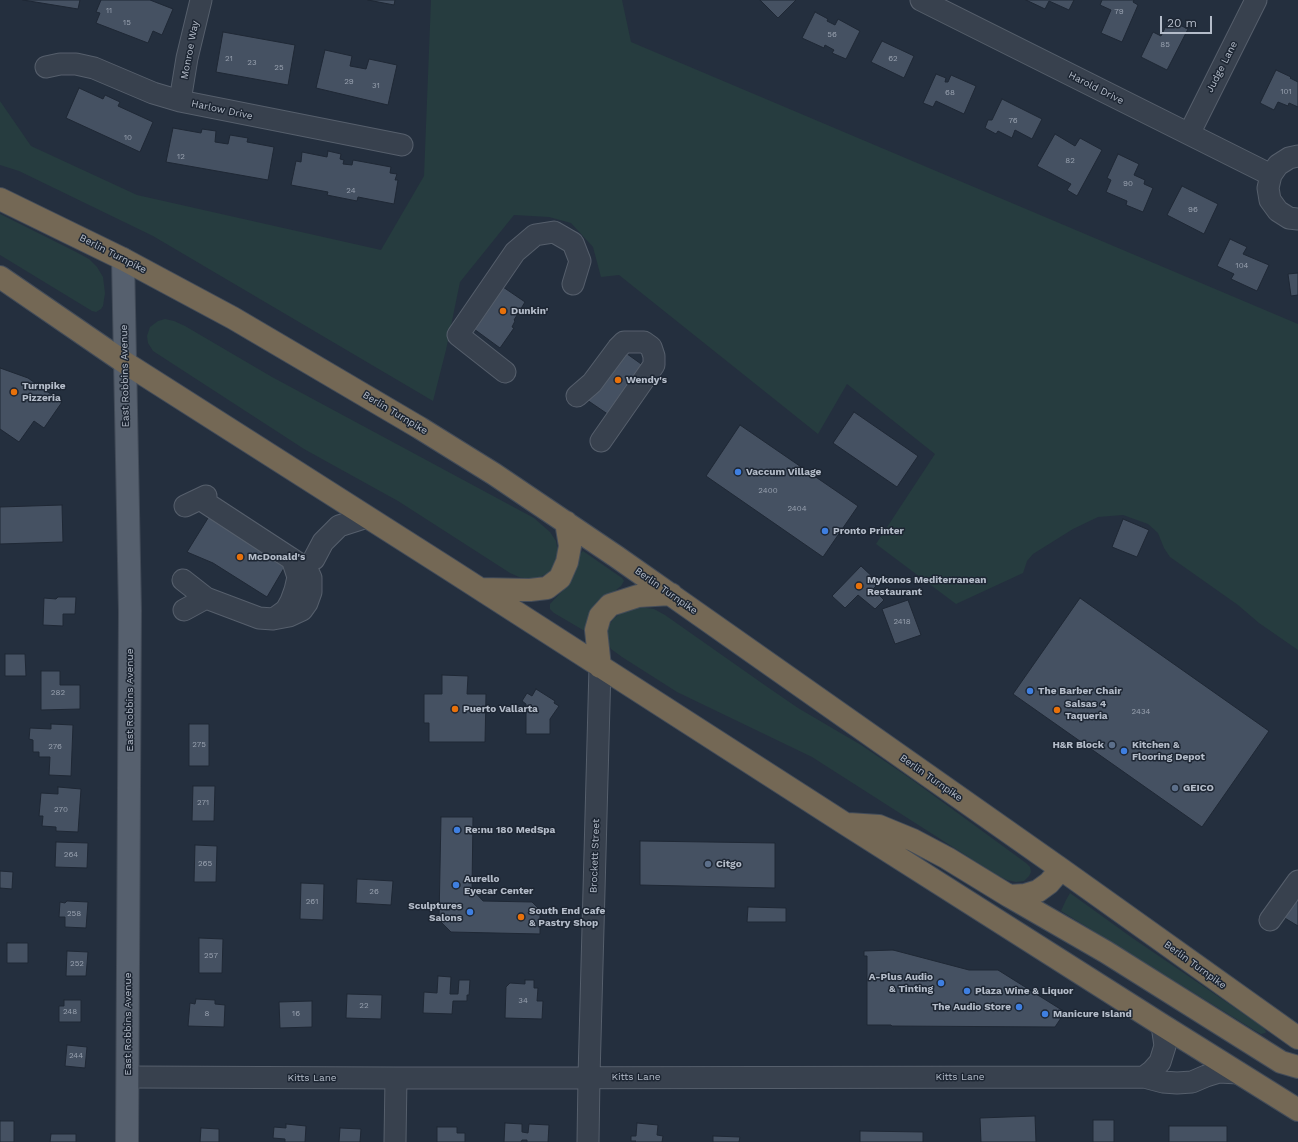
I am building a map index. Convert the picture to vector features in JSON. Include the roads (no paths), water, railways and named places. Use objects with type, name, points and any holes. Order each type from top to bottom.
[{"type":"highway","name":"Berlin Turnpike","points":[[0,198],[123,259],[233,318],[366,395],[472,460],[671,594],[1061,868],[1298,1038]]},
{"type":"highway","points":[[0,277],[124,362],[482,589],[844,824],[1298,1110]]},
{"type":"highway","points":[[482,589],[530,590],[547,588],[560,578],[567,562],[570,546],[566,522]]},
{"type":"highway","points":[[600,667],[596,630],[600,616],[610,605],[638,596],[671,594]]},
{"type":"highway","points":[[844,824],[879,826],[914,840],[1113,956],[1281,1062],[1298,1067]]},
{"type":"highway","points":[[1009,896],[1025,895],[1038,891],[1049,883],[1061,868]]},
{"type":"main road","name":"East Robbins Avenue","points":[[123,259],[130,611],[127,1142]]},
{"type":"street","name":"Monroe Way","points":[[180,101],[187,58],[201,0]]},
{"type":"street","name":"Harold Drive","points":[[921,0],[1271,175]]},
{"type":"street","name":"Judge Lane","points":[[1189,134],[1256,0]]},
{"type":"street","name":"Harlow Drive","points":[[46,67],[68,64],[94,68],[180,101],[402,145]]},
{"type":"street","points":[[1298,156],[1283,161],[1274,169],[1268,188],[1274,206],[1283,215],[1298,220]]},
{"type":"street","points":[[505,372],[458,335],[515,252],[535,235],[554,232],[573,243],[580,261],[573,284]]},
{"type":"street","points":[[578,396],[592,383],[624,342],[644,342],[651,347],[654,356],[654,365],[601,441]]},
{"type":"street","points":[[183,580],[206,598],[259,618],[273,619],[289,616],[302,610],[307,603],[311,592],[311,578],[307,569],[206,503],[206,496],[185,506]]},
{"type":"street","points":[[314,559],[323,542],[339,526],[367,517]]},
{"type":"street","points":[[184,610],[206,598]]},
{"type":"street","name":"Brockett Street","points":[[588,1142],[600,667]]},
{"type":"street","points":[[1270,920],[1298,881]]},
{"type":"street","points":[[1144,1077],[1160,1062],[1165,1046],[1162,1025]]},
{"type":"street","name":"Kitts Lane","points":[[128,1077],[1144,1077],[1163,1082],[1177,1083],[1192,1082],[1219,1072],[1239,1073]]},
{"type":"street","points":[[395,1142],[396,1078]]},
{"type":"place","name":"Dunkin'","points":[[503,311]]},
{"type":"place","name":"Wendy's","points":[[618,380]]},
{"type":"place","name":"Turnpike Pizzeria","points":[[14,392]]},
{"type":"place","name":"Vaccum Village","points":[[738,472]]},
{"type":"place","name":"Pronto Printer","points":[[825,531]]},
{"type":"place","name":"McDonald's","points":[[240,557]]},
{"type":"place","name":"Mykonos Mediterranean Restaurant","points":[[859,586]]},
{"type":"place","name":"The Barber Chair","points":[[1030,691]]},
{"type":"place","name":"Puerto Vallarta","points":[[455,709]]},
{"type":"place","name":"Salsas 4 Taqueria","points":[[1057,710]]},
{"type":"place","name":"H&R Block","points":[[1112,745]]},
{"type":"place","name":"Kitchen & Flooring Depot","points":[[1124,751]]},
{"type":"place","name":"GEICO","points":[[1175,788]]},
{"type":"place","name":"Re:nu 180 MedSpa","points":[[457,830]]},
{"type":"place","name":"Citgo","points":[[708,864]]},
{"type":"place","name":"Aurello Eyecar Center","points":[[456,885]]},
{"type":"place","name":"Sculptures Salons","points":[[470,912]]},
{"type":"place","name":"South End Cafe & Pastry Shop","points":[[521,917]]},
{"type":"place","name":"A-Plus Audio & Tinting","points":[[941,983]]},
{"type":"place","name":"Plaza Wine & Liquor","points":[[967,991]]},
{"type":"place","name":"The Audio Store","points":[[1019,1007]]},
{"type":"place","name":"Manicure Island","points":[[1045,1014]]}]
